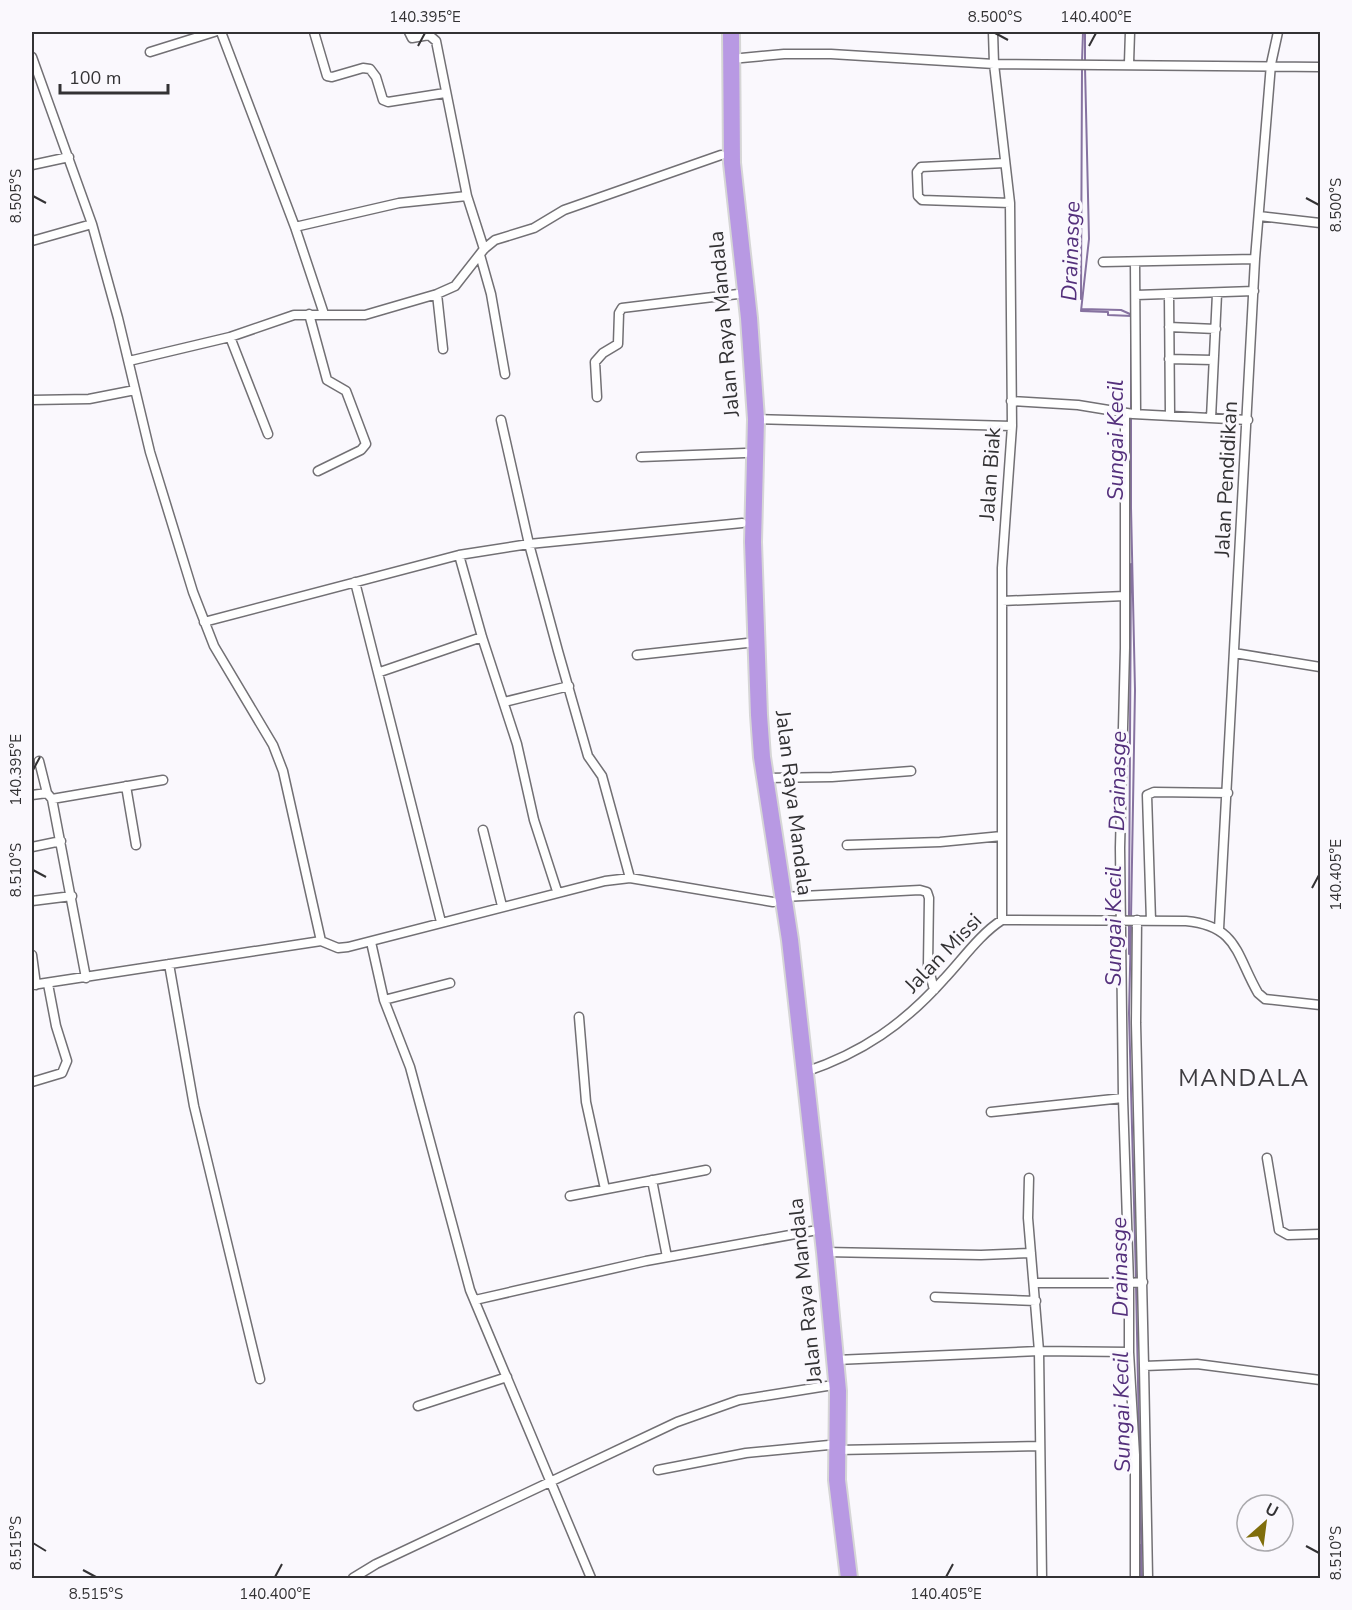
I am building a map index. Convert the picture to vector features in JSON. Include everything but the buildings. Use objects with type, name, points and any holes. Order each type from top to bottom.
[{"type":"highway","name":"Jalan Raya Mandala","points":[[721,32],[721,155],[737,252],[756,419],[751,643],[753,762],[778,900],[804,1072],[825,1252],[821,1270],[827,1386],[849,1578]]},
{"type":"highway","name":"Jalan Raya Mandala","points":[[731,32],[732,163],[746,453],[742,522],[751,643],[812,1231],[836,1360],[831,1522],[837,1578]]},
{"type":"street","points":[[150,52],[214,32]]},
{"type":"street","points":[[221,32],[295,227],[324,314]]},
{"type":"street","points":[[314,32],[327,76],[332,77],[363,68],[370,69],[376,77],[383,100],[388,102],[446,93]]},
{"type":"street","points":[[409,32],[412,38],[429,35],[434,38],[467,196],[491,294],[505,374]]},
{"type":"street","name":"Jalan Biak","points":[[993,32],[994,64],[1010,203],[1012,426],[1002,600],[1002,920]]},
{"type":"street","points":[[1129,63],[1130,32]]},
{"type":"street","name":"Jalan Pendidikan","points":[[1219,929],[1255,259],[1271,64],[1278,32]]},
{"type":"street","points":[[730,59],[784,54],[831,54],[994,64],[1271,64],[1320,67]]},
{"type":"street","points":[[32,57],[92,224],[177,547],[204,622],[245,702],[278,756],[288,789],[321,941]]},
{"type":"street","points":[[129,361],[231,337],[280,318],[309,314],[365,315],[437,294],[455,286],[482,252],[495,240],[534,228],[564,210],[721,155]]},
{"type":"street","points":[[32,165],[69,157]]},
{"type":"street","points":[[1005,162],[921,167],[917,172],[918,196],[922,200],[1010,203]]},
{"type":"street","points":[[295,227],[399,203],[467,196]]},
{"type":"street","points":[[1258,216],[1320,223]]},
{"type":"street","points":[[32,241],[92,224]]},
{"type":"street","points":[[1104,262],[1255,259]]},
{"type":"street","points":[[1135,262],[1136,295],[1125,596],[1128,920],[1136,1283],[1129,1352],[1135,1455],[1135,1578]]},
{"type":"street","points":[[1136,295],[1254,291]]},
{"type":"street","points":[[437,294],[443,349]]},
{"type":"street","points":[[597,397],[595,362],[603,352],[618,344],[619,314],[622,308],[738,294]]},
{"type":"street","points":[[1211,418],[1217,294]]},
{"type":"street","points":[[1169,295],[1170,415]]},
{"type":"street","points":[[309,314],[327,380],[346,391],[366,444],[361,450],[318,471]]},
{"type":"street","points":[[1169,327],[1216,329]]},
{"type":"street","points":[[231,337],[268,434]]},
{"type":"street","points":[[1168,359],[1213,360]]},
{"type":"street","points":[[32,400],[89,399],[135,390]]},
{"type":"street","points":[[1011,402],[1078,405],[1131,414],[1248,420]]},
{"type":"street","points":[[756,419],[1012,426]]},
{"type":"street","points":[[501,420],[529,544],[588,756],[602,776],[630,878]]},
{"type":"street","points":[[641,457],[746,453]]},
{"type":"street","points":[[204,622],[459,555],[529,544],[742,522]]},
{"type":"street","points":[[459,555],[482,637],[517,744],[534,820],[557,891]]},
{"type":"street","points":[[355,582],[380,672],[441,922]]},
{"type":"street","points":[[1002,600],[1125,596]]},
{"type":"street","points":[[380,672],[482,637]]},
{"type":"street","points":[[637,655],[751,643]]},
{"type":"street","points":[[1234,653],[1320,667]]},
{"type":"street","points":[[504,702],[569,686]]},
{"type":"street","points":[[39,761],[61,841],[86,978]]},
{"type":"street","points":[[765,778],[832,777],[911,771]]},
{"type":"street","points":[[32,795],[50,796],[163,780]]},
{"type":"street","points":[[126,786],[136,845]]},
{"type":"street","points":[[1151,921],[1145,805],[1147,795],[1154,792],[1228,793]]},
{"type":"street","points":[[483,830],[502,906]]},
{"type":"street","points":[[847,844],[940,842],[1002,836]]},
{"type":"street","points":[[32,847],[61,841]]},
{"type":"street","points":[[32,956],[34,985],[321,941],[343,948],[557,891],[630,878],[778,900],[920,890],[927,892],[929,898],[928,965],[934,990]]},
{"type":"street","points":[[32,901],[72,896]]},
{"type":"street","name":"Jalan Missi","points":[[804,1072],[851,1054],[872,1043],[934,990],[1002,920],[1192,922],[1219,929]]},
{"type":"street","points":[[1128,920],[1123,1098],[1144,1366],[1148,1578]]},
{"type":"street","points":[[1219,929],[1229,937],[1252,983],[1265,999],[1274,1002],[1320,1005]]},
{"type":"street","points":[[372,942],[384,1000],[410,1067],[462,1265],[591,1578]]},
{"type":"street","points":[[169,964],[194,1106],[260,1379]]},
{"type":"street","points":[[384,1000],[450,982]]},
{"type":"street","points":[[32,1082],[62,1073],[67,1061],[56,1026],[48,984]]},
{"type":"street","points":[[579,1017],[586,1102],[604,1189]]},
{"type":"street","points":[[991,1112],[1123,1098]]},
{"type":"street","points":[[1267,1158],[1279,1230],[1288,1235],[1320,1234]]},
{"type":"street","points":[[570,1196],[706,1170]]},
{"type":"street","points":[[1029,1178],[1028,1218],[1039,1351],[1042,1578]]},
{"type":"street","points":[[652,1180],[667,1257]]},
{"type":"street","points":[[475,1300],[667,1257],[812,1231]]},
{"type":"street","points":[[825,1252],[981,1255],[1032,1253]]},
{"type":"street","points":[[1035,1283],[1136,1283]]},
{"type":"street","points":[[935,1297],[1036,1301]]},
{"type":"street","points":[[836,1360],[1039,1351],[1129,1352]]},
{"type":"street","points":[[1144,1366],[1197,1364],[1320,1380]]},
{"type":"street","points":[[418,1406],[507,1377]]},
{"type":"street","points":[[353,1578],[550,1480],[677,1422],[739,1400],[827,1386]]},
{"type":"street","points":[[657,1470],[746,1454],[833,1447],[1040,1446]]},
{"type":"waterway","name":"Sungai Kecil","points":[[1082,62],[1083,32]]},
{"type":"waterway","name":"Sungai Kecil","points":[[1085,32],[1085,61]]},
{"type":"waterway","name":"Sungai Kecil","points":[[1081,299],[1082,67]]},
{"type":"waterway","name":"Drainasge","points":[[1085,67],[1089,239],[1081,311],[1132,316]]},
{"type":"waterway","name":"Sungai Kecil","points":[[1082,309],[1121,310],[1130,314]]},
{"type":"waterway","name":"Sungai Kecil","points":[[1131,334],[1131,508],[1135,690],[1131,919]]},
{"type":"waterway","name":"Sungai Kecil","points":[[1129,918],[1131,564]]},
{"type":"waterway","name":"Sungai Kecil","points":[[1129,924],[1129,954]]},
{"type":"waterway","name":"Sungai Kecil","points":[[1131,925],[1129,1013],[1136,1279]]},
{"type":"waterway","name":"Sungai Kecil","points":[[1136,1284],[1142,1578]]},
{"type":"waterway","name":"Sungai Kecil","points":[[1140,1545],[1140,1578]]},
{"type":"district","name":"MANDALA","points":[[1244,1078]]}]
